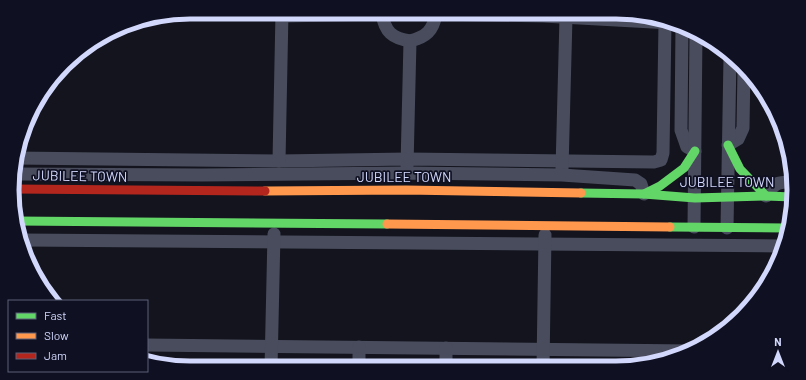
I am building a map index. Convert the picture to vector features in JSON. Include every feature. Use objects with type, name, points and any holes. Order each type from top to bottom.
[{"type":"street","points":[[280,161],[282,19]]},
{"type":"street","points":[[383,19],[384,25],[390,33],[399,40],[410,41],[420,39],[427,34],[434,24],[435,19]]},
{"type":"street","points":[[562,175],[566,19]]},
{"type":"street","points":[[600,19],[648,22]]},
{"type":"street","points":[[22,158],[280,161],[408,159],[654,162],[661,160],[663,153],[667,27]]},
{"type":"street","points":[[682,32],[681,130],[687,147],[694,151]]},
{"type":"street","points":[[694,227],[696,39]]},
{"type":"street","points":[[406,190],[410,41]]},
{"type":"street","points":[[727,228],[730,62]]},
{"type":"street","points":[[728,145],[738,139],[743,128],[744,76]]},
{"type":"street","points":[[728,145],[740,169],[766,196],[772,186],[779,183],[787,182]]},
{"type":"street","points":[[19,174],[202,175],[407,173],[562,175],[635,180],[642,184],[644,194],[660,186],[684,168],[694,151]]},
{"type":"street","points":[[201,159],[203,192]]},
{"type":"street","name":"JUBILEE TOWN","points":[[19,189],[203,192],[406,190],[644,194],[695,198],[787,197]]},
{"type":"street","points":[[22,221],[783,228]]},
{"type":"street","points":[[270,361],[274,223]]},
{"type":"street","points":[[543,361],[545,225]]},
{"type":"street","points":[[27,240],[544,242],[778,246]]},
{"type":"street","points":[[148,345],[674,351]]},
{"type":"street","points":[[359,347],[359,361]]},
{"type":"street","points":[[446,348],[446,361]]},
{"type":"traffic: fast","points":[[728,145],[740,169],[766,196]]},
{"type":"traffic: fast","points":[[644,194],[660,186],[684,168],[695,151]]},
{"type":"traffic: fast","points":[[581,193],[644,194],[695,198],[787,197]]},
{"type":"traffic: fast","points":[[22,221],[387,224]]},
{"type":"traffic: fast","points":[[670,227],[783,228]]},
{"type":"traffic: slow","points":[[265,191],[406,190],[581,193]]},
{"type":"traffic: slow","points":[[387,224],[670,227]]},
{"type":"traffic: jam","points":[[19,189],[265,191]]}]
